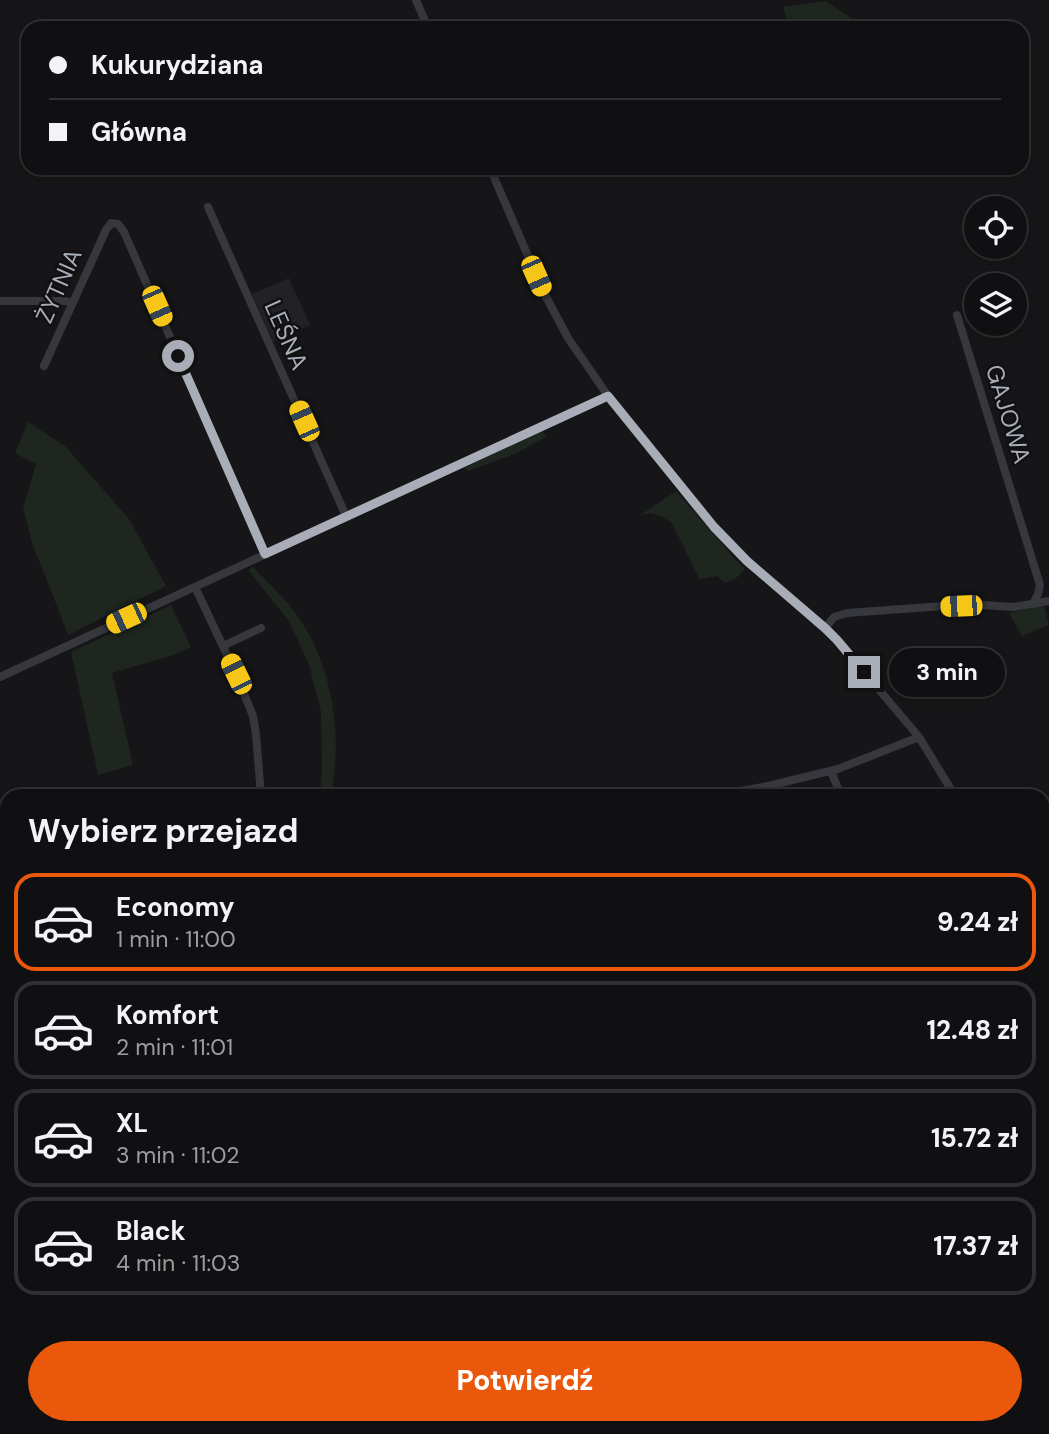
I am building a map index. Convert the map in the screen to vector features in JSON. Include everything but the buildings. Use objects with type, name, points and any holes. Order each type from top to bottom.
[{"type":"street","points":[[416,0],[425,21]]},
{"type":"street","points":[[493,175],[553,312],[608,396],[714,527],[837,640],[919,737],[951,789]]},
{"type":"street","name":"LEŚNA","points":[[208,207],[346,516]]},
{"type":"street","name":"ŻYTNIA","points":[[44,366],[106,230],[111,223],[118,224],[124,232],[265,554]]},
{"type":"street","points":[[0,300],[73,303]]},
{"type":"street","name":"GAJOWA","points":[[957,315],[1040,585],[1032,604]]},
{"type":"street","points":[[0,677],[608,396]]},
{"type":"street","points":[[195,587],[245,693],[253,716],[260,789]]},
{"type":"street","points":[[825,628],[834,617],[847,613],[953,606],[1013,607],[1049,601]]},
{"type":"street","points":[[223,646],[261,628]]},
{"type":"street","points":[[752,789],[831,771],[919,737]]},
{"type":"street","points":[[831,771],[838,789]]},
{"type":"shaded area","points":[[826,1],[855,21],[788,21],[783,7]]},
{"type":"shaded area","points":[[289,278],[310,325],[273,342],[252,294]]},
{"type":"shaded area","points":[[28,422],[66,447],[129,519],[166,586],[68,635],[33,546],[23,508],[36,464],[15,453]]},
{"type":"shaded area","points":[[542,430],[546,437],[515,454],[468,471],[464,468]]},
{"type":"shaded area","points":[[676,491],[745,569],[736,578],[725,583],[717,576],[699,579],[671,522],[651,513],[639,516]]},
{"type":"shaded area","points":[[253,567],[297,615],[319,656],[327,679],[335,726],[336,750],[332,789],[321,789],[321,712],[309,665],[289,621],[248,570]]},
{"type":"shaded area","points":[[171,605],[191,647],[177,654],[112,673],[133,765],[98,775],[71,652]]},
{"type":"shaded area","points":[[1044,605],[1049,625],[1022,636],[1009,613]]},
{"type":"route","points":[[178,356],[265,554],[608,396],[714,527],[747,561],[825,628],[864,672]]}]
